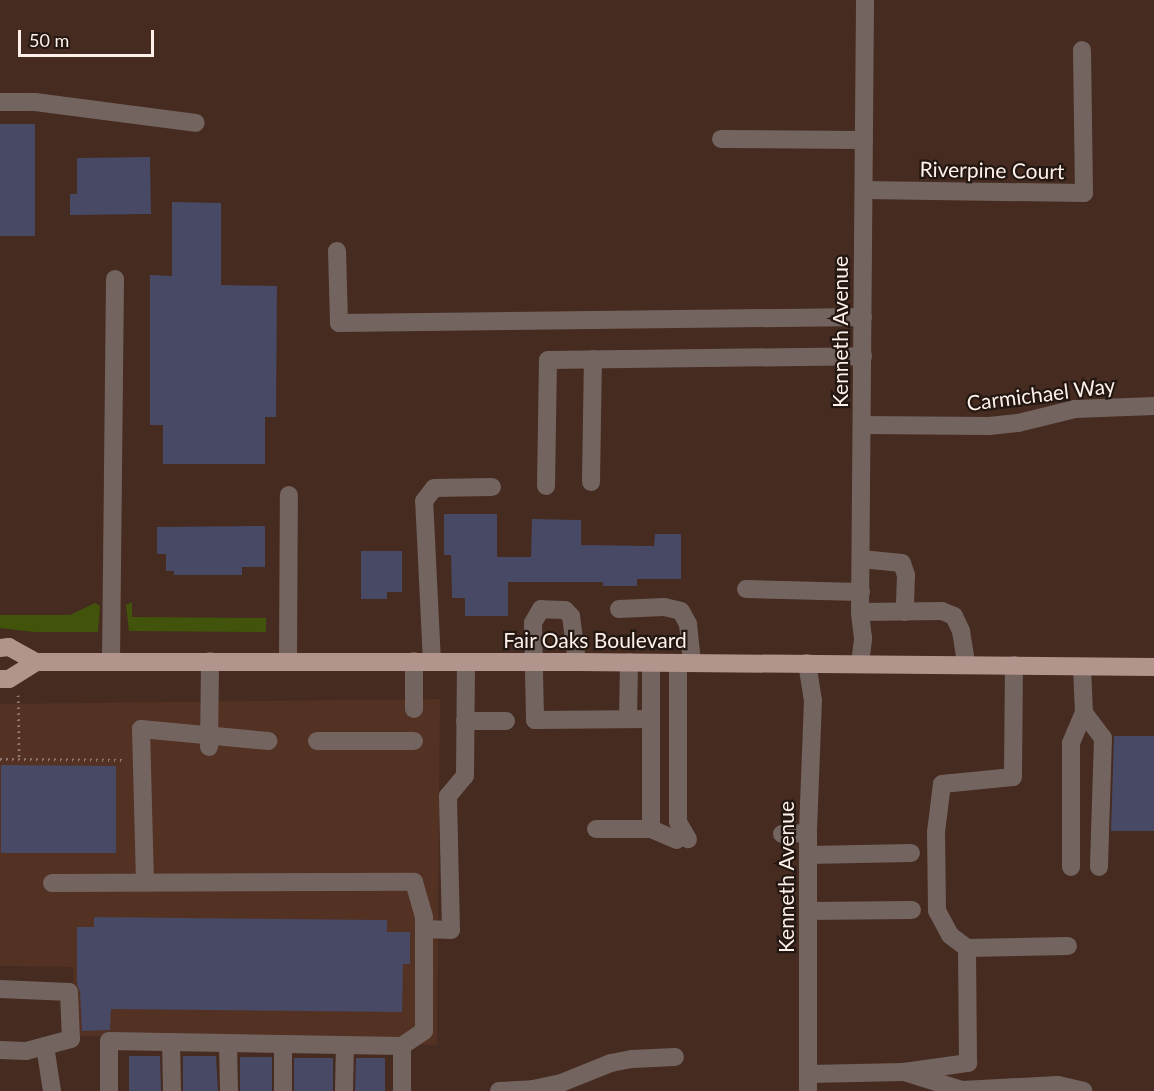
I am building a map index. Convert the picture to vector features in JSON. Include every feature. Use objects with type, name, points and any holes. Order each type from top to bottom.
[{"type":"main road","name":"Fair Oaks Boulevard","points":[[0,648],[9,647],[36,662],[210,660],[1014,664],[1154,667]]},
{"type":"main road","points":[[0,679],[9,679],[36,662]]},
{"type":"street","name":"Kenneth Avenue","points":[[860,664],[863,638],[860,612],[865,0]]},
{"type":"street","name":"Riverpine Court","points":[[864,190],[1084,194],[1082,50]]},
{"type":"street","points":[[0,102],[35,102],[196,123]]},
{"type":"street","points":[[721,139],[864,140]]},
{"type":"street","points":[[337,251],[339,323],[863,317]]},
{"type":"street","points":[[111,662],[115,279]]},
{"type":"street","points":[[546,486],[548,360],[862,356]]},
{"type":"street","points":[[591,482],[592,359]]},
{"type":"street","name":"Carmichael Way","points":[[862,425],[989,426],[1018,423],[1076,409],[1154,406]]},
{"type":"street","points":[[414,709],[423,662],[423,501],[434,488],[492,487]]},
{"type":"street","points":[[288,661],[289,495]]},
{"type":"street","points":[[861,559],[902,563],[906,575],[905,612]]},
{"type":"street","points":[[746,588],[861,592]]},
{"type":"street","points":[[596,829],[651,829],[683,839],[678,822],[688,624],[681,611],[664,607],[619,609]]},
{"type":"street","points":[[577,662],[571,616],[565,610],[541,609],[533,623],[536,662],[535,720],[651,720]]},
{"type":"street","points":[[860,612],[942,611],[954,616],[961,631],[966,664]]},
{"type":"street","points":[[208,743],[210,660]]},
{"type":"street","points":[[424,929],[451,930],[448,796],[465,776],[466,662]]},
{"type":"street","points":[[628,719],[629,662]]},
{"type":"street","points":[[651,663],[651,829]]},
{"type":"street","name":"Kenneth Avenue","points":[[807,663],[813,700],[808,832],[808,1082]]},
{"type":"street","points":[[1014,664],[1013,777],[942,784],[936,832],[937,910],[950,935],[967,948],[1068,946]]},
{"type":"street","points":[[1071,867],[1071,742],[1083,713],[1082,667]]},
{"type":"street","points":[[1083,713],[1103,738],[1099,867]]},
{"type":"street","points":[[465,721],[506,721]]},
{"type":"street","points":[[145,882],[141,729],[208,743],[268,741]]},
{"type":"street","points":[[317,741],[414,741]]},
{"type":"street","points":[[782,834],[808,832]]},
{"type":"street","points":[[808,855],[911,853]]},
{"type":"street","points":[[51,883],[414,882],[424,918],[424,1031],[402,1046],[109,1041],[109,1091]]},
{"type":"street","points":[[808,911],[912,910]]},
{"type":"street","points":[[808,1082],[968,1064],[967,948]]},
{"type":"street","points":[[0,989],[69,992],[70,1039],[26,1052],[0,1050]]},
{"type":"street","points":[[171,1042],[171,1091]]},
{"type":"street","points":[[228,1043],[229,1091]]},
{"type":"street","points":[[283,1044],[283,1091]]},
{"type":"street","points":[[344,1091],[345,1045]]},
{"type":"street","points":[[45,1046],[52,1091]]},
{"type":"street","points":[[402,1046],[402,1091]]},
{"type":"street","points":[[499,1091],[533,1089],[561,1083],[611,1063],[632,1059],[675,1057]]},
{"type":"street","points":[[904,1072],[962,1090],[1058,1085],[1083,1091]]},
{"type":"path","points":[[18,693],[18,759]]},
{"type":"path","points":[[0,759],[126,760]]},
{"type":"shaded area","points":[[440,699],[437,1045],[75,1036],[73,967],[0,966],[0,704]]},
{"type":"green space","points":[[132,602],[132,617],[266,618],[266,632],[129,631],[126,605]]},
{"type":"green space","points":[[95,603],[100,606],[98,632],[34,632],[0,628],[0,615],[70,615]]},
{"type":"building","points":[[0,124],[35,124],[35,236],[0,236]]},
{"type":"building","points":[[150,157],[151,214],[70,215],[70,194],[77,194],[77,158]]},
{"type":"building","points":[[172,202],[221,203],[221,285],[277,286],[276,417],[265,417],[265,464],[163,464],[163,425],[150,425],[150,275],[172,276]]},
{"type":"building","points":[[444,514],[497,514],[497,557],[531,557],[532,519],[581,520],[581,545],[654,546],[655,534],[681,534],[681,579],[637,579],[637,586],[603,586],[603,582],[508,582],[508,616],[465,616],[465,598],[452,598],[451,555],[444,555]]},
{"type":"building","points":[[265,526],[265,567],[242,567],[242,575],[174,575],[174,571],[166,571],[166,554],[157,554],[157,527]]},
{"type":"building","points":[[361,551],[402,551],[402,592],[387,592],[387,599],[361,599]]},
{"type":"building","points":[[1114,736],[1154,736],[1154,831],[1111,831]]},
{"type":"building","points":[[1,765],[116,766],[116,853],[1,853]]},
{"type":"building","points":[[94,917],[387,920],[387,932],[410,932],[410,964],[403,964],[402,1012],[111,1009],[110,1030],[82,1031],[80,992],[77,984],[77,927],[94,927]]},
{"type":"building","points":[[129,1056],[160,1056],[161,1091],[129,1091]]},
{"type":"building","points":[[183,1056],[216,1056],[218,1091],[183,1091]]},
{"type":"building","points":[[240,1057],[272,1057],[272,1091],[240,1091]]},
{"type":"building","points":[[294,1058],[333,1058],[333,1091],[294,1091]]},
{"type":"building","points":[[356,1058],[385,1058],[385,1091],[355,1091]]}]
